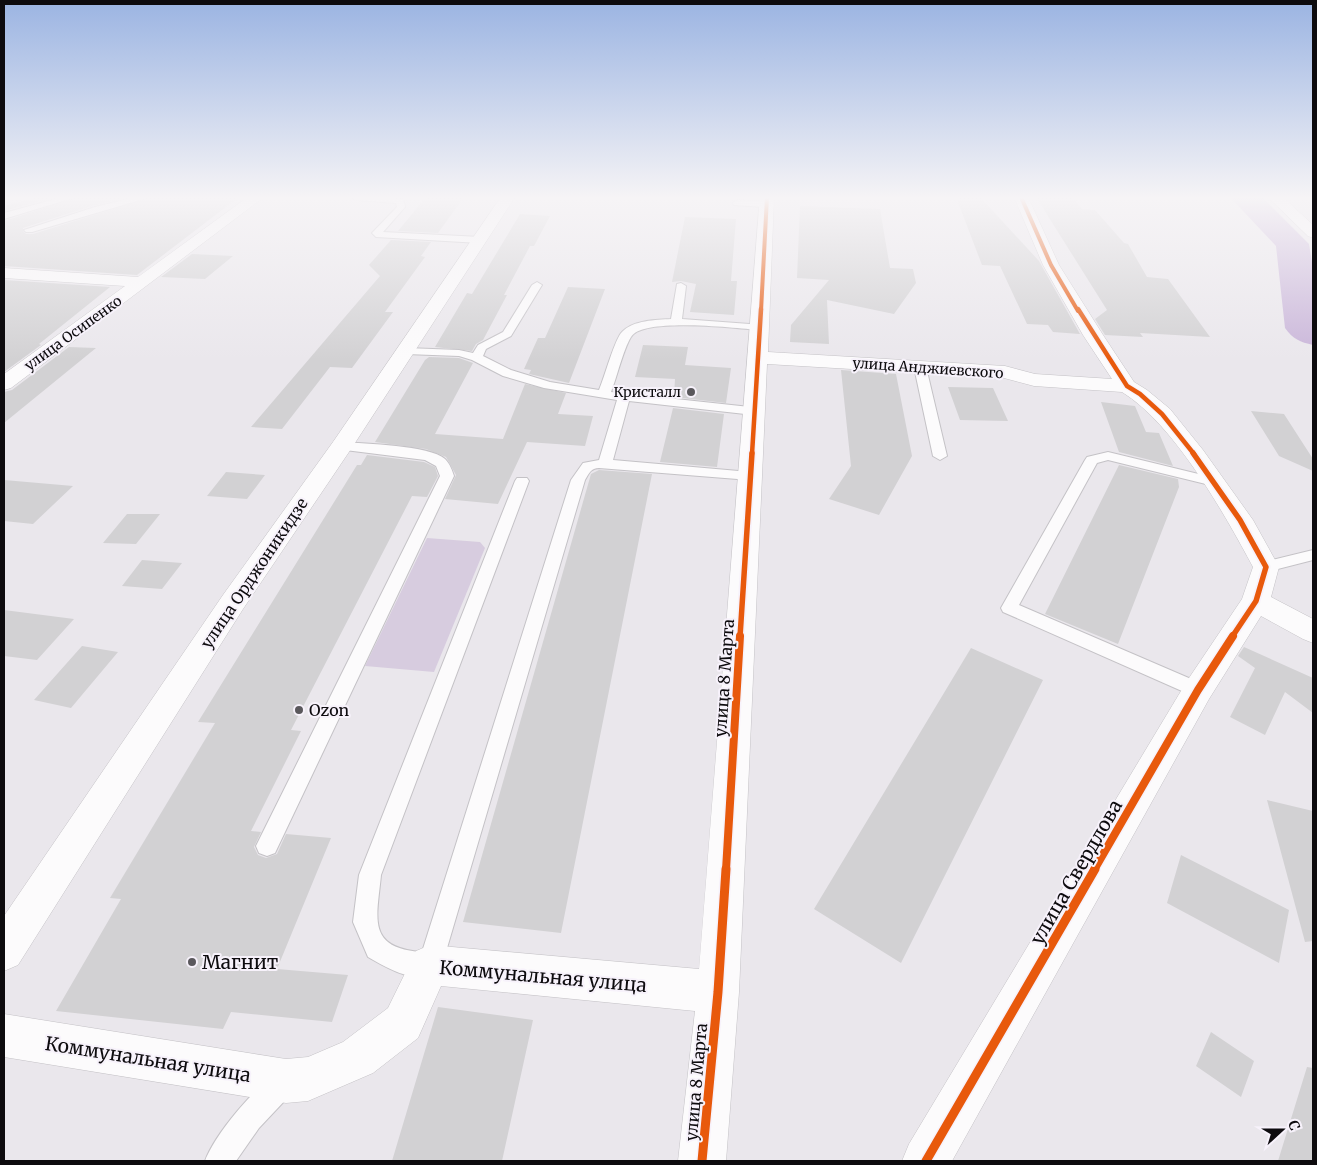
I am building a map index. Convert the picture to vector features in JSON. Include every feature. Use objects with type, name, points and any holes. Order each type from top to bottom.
[{"type":"street","name":"улица Осипенко","points":[[4,384],[184,251]]},
{"type":"street","name":"улица Орджоникидзе","points":[[4,951],[233,602],[342,446],[472,251]]},
{"type":"street","name":"улица 8 Марта","points":[[702,1161],[718,992],[764,251]]},
{"type":"street","points":[[1045,251],[1051,265],[1093,335],[1127,386],[1140,394],[1162,414],[1196,455],[1240,520],[1261,584],[1313,632]]},
{"type":"street","name":"улица Осипенко","points":[[4,273],[143,282]]},
{"type":"street","name":"улица Анджиевского","points":[[758,342],[920,367],[1004,372],[1034,380],[1127,386]]},
{"type":"street","name":"улица Свердлова","points":[[926,1161],[1261,584]]},
{"type":"street","name":"Коммунальная улица","points":[[4,1036],[51,1042],[286,1082],[308,1079],[358,1058],[403,1023],[430,965],[718,992]]},
{"type":"lane","points":[[476,357],[482,347],[506,334],[537,285]]},
{"type":"lane","points":[[676,323],[681,286]]},
{"type":"lane","points":[[604,395],[626,334],[631,329],[646,324],[676,323],[758,342]]},
{"type":"lane","points":[[406,351],[458,353],[476,357],[507,373],[548,385],[604,395],[754,411]]},
{"type":"lane","points":[[920,367],[940,456]]},
{"type":"lane","points":[[605,464],[624,398]]},
{"type":"lane","points":[[267,846],[447,476],[444,466],[437,460],[419,455],[342,446]]},
{"type":"lane","points":[[1198,690],[1009,608],[1092,460],[1108,456],[1214,482]]},
{"type":"lane","points":[[522,481],[370,875],[365,922],[376,949],[402,962],[430,965],[578,480],[584,467],[592,463],[750,476]]},
{"type":"lane","points":[[1261,584],[1313,555]]},
{"type":"lane","points":[[219,1161],[249,1118],[286,1082]]},
{"type":"shaded area","points":[[427,538],[480,542],[485,548],[434,672],[365,666]]},
{"type":"building","points":[[4,251],[168,251],[137,275],[4,266]]},
{"type":"building","points":[[381,251],[424,251],[421,256],[425,257],[385,312],[393,312],[352,368],[330,367],[282,429],[251,427],[380,276],[369,265]]},
{"type":"building","points":[[498,251],[527,251],[483,340],[476,344],[472,351],[435,347],[467,293],[472,294]]},
{"type":"building","points":[[678,251],[733,251],[731,281],[737,281],[734,315],[690,312],[696,284],[681,281],[672,282]]},
{"type":"building","points":[[798,251],[887,251],[890,268],[913,269],[916,283],[894,314],[827,300],[829,344],[790,342],[791,325],[829,280],[797,278]]},
{"type":"building","points":[[977,251],[1030,251],[1039,261],[1080,334],[1053,332],[1048,325],[1027,324],[1000,266],[982,265]]},
{"type":"building","points":[[1070,251],[1132,251],[1147,277],[1168,279],[1210,337],[1140,333],[1143,337],[1105,335],[1095,319],[1107,310]]},
{"type":"building","points":[[192,254],[233,256],[205,279],[161,277]]},
{"type":"building","points":[[4,280],[110,287],[39,344],[41,345],[4,372]]},
{"type":"building","points":[[568,287],[605,289],[569,383],[529,374],[531,370],[524,369],[538,338],[545,338]]},
{"type":"building","points":[[643,345],[688,347],[685,365],[731,368],[726,403],[674,397],[675,379],[635,377]]},
{"type":"building","points":[[69,347],[96,348],[4,423],[4,392],[12,390]]},
{"type":"building","points":[[429,357],[459,358],[473,363],[435,434],[503,439],[525,384],[566,393],[558,414],[593,416],[585,446],[527,442],[498,504],[445,499],[456,475],[446,457],[426,449],[375,442],[425,360]]},
{"type":"building","points":[[841,370],[896,374],[912,456],[879,515],[829,499],[851,466]]},
{"type":"building","points":[[948,387],[993,388],[1008,421],[960,420]]},
{"type":"building","points":[[1101,402],[1135,406],[1146,432],[1159,433],[1173,466],[1119,452]]},
{"type":"building","points":[[673,408],[724,414],[717,467],[660,462]]},
{"type":"building","points":[[1251,411],[1284,414],[1313,459],[1313,471],[1279,456]]},
{"type":"building","points":[[367,455],[424,462],[435,467],[438,476],[427,497],[412,496],[291,730],[301,731],[251,831],[261,832],[254,847],[258,855],[266,858],[277,854],[286,834],[331,838],[277,969],[348,975],[332,1022],[231,1012],[223,1029],[56,1011],[121,899],[110,898],[215,723],[198,722],[357,465],[361,465]]},
{"type":"building","points":[[1119,465],[1178,479],[1179,487],[1118,644],[1045,614]]},
{"type":"building","points":[[599,470],[652,474],[561,933],[463,922],[591,474]]},
{"type":"building","points":[[226,472],[265,475],[247,499],[207,496]]},
{"type":"building","points":[[4,480],[73,486],[33,524],[4,521]]},
{"type":"building","points":[[127,514],[160,514],[136,544],[103,543]]},
{"type":"building","points":[[142,560],[182,563],[162,589],[122,586]]},
{"type":"building","points":[[4,610],[74,619],[37,660],[4,656]]},
{"type":"building","points":[[82,646],[118,652],[71,708],[34,700]]},
{"type":"building","points":[[1244,647],[1313,678],[1313,713],[1285,692],[1265,735],[1230,717],[1255,668],[1238,656]]},
{"type":"building","points":[[971,648],[1043,680],[901,963],[814,909]]},
{"type":"building","points":[[1267,800],[1313,811],[1313,941],[1305,942]]},
{"type":"building","points":[[1181,855],[1289,910],[1279,963],[1167,903]]},
{"type":"building","points":[[438,1007],[533,1020],[502,1161],[392,1161]]},
{"type":"building","points":[[1211,1032],[1254,1061],[1241,1097],[1196,1066]]},
{"type":"building","points":[[1307,1067],[1313,1068],[1313,1161],[1278,1161]]},
{"type":"waterway","points":[[1293,251],[1305,328],[1313,333]]},
{"type":"cycle path","points":[[702,1161],[718,992],[764,251]]},
{"type":"cycle path","points":[[926,1161],[1198,690],[1256,601],[1266,567],[1240,520],[1195,455],[1162,414],[1140,394],[1127,386],[1093,335],[1051,265],[1045,251]]},
{"type":"place","name":"Кристалл","points":[[691,392]]},
{"type":"place","name":"Ozon","points":[[299,710]]},
{"type":"place","name":"Магнит","points":[[192,962]]}]
